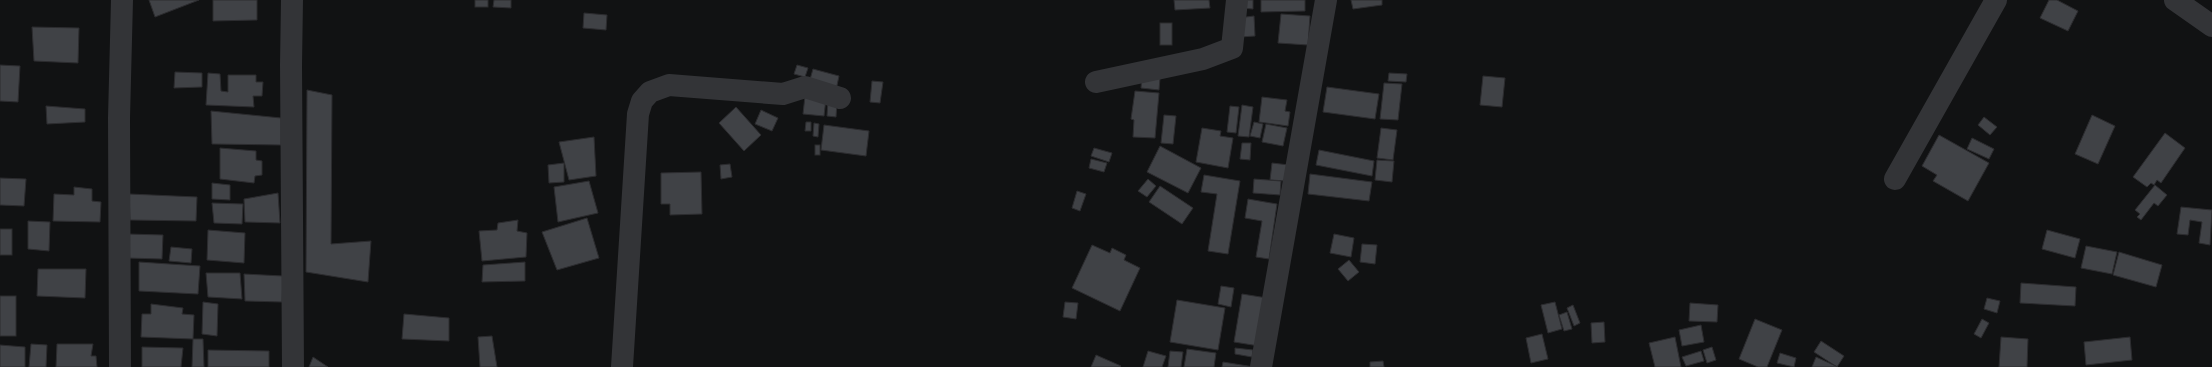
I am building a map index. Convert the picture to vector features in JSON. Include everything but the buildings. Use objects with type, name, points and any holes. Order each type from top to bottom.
[{"type":"street","points":[[120,367],[119,118],[122,0]]},
{"type":"street","points":[[292,0],[290,65],[293,367]]},
{"type":"street","points":[[1096,82],[1203,59],[1232,48],[1237,0]]},
{"type":"street","points":[[1261,367],[1326,0]]},
{"type":"street","points":[[1895,179],[1996,0]]},
{"type":"street","points":[[2175,0],[2212,26]]},
{"type":"street","points":[[622,367],[638,114],[642,101],[650,92],[669,85],[783,94],[805,87],[840,98]]}]
